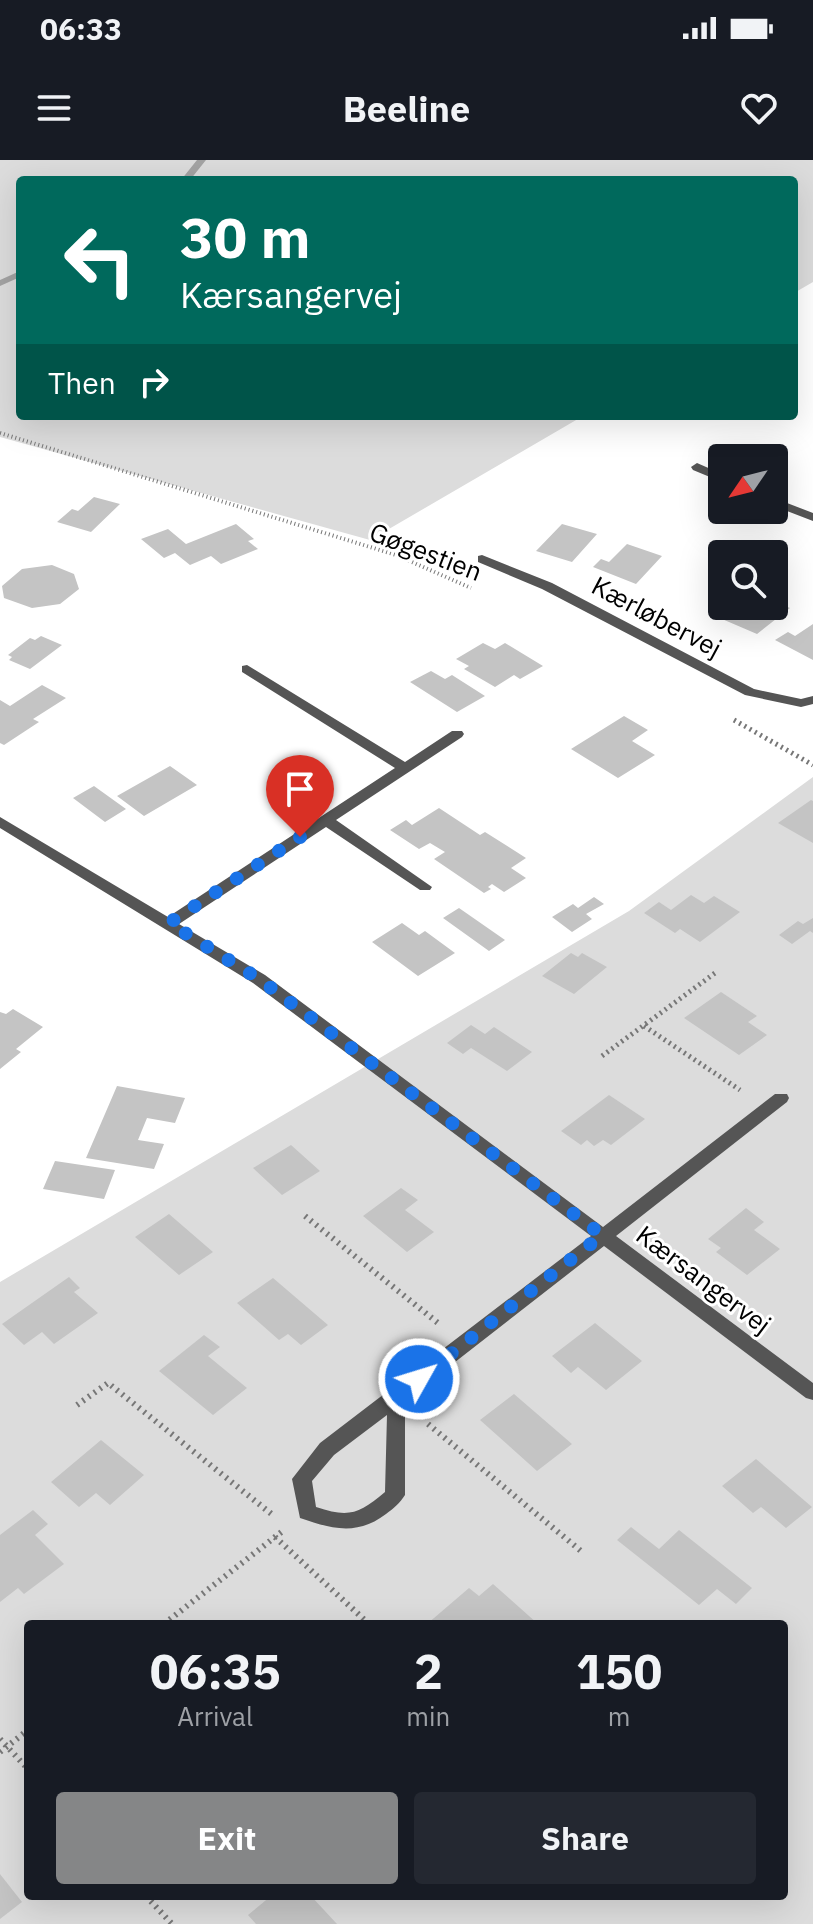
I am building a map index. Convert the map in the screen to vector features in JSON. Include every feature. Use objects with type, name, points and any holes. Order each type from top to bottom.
[{"type":"street","points":[[697,467],[708,472]]},
{"type":"street","points":[[788,507],[813,517]]},
{"type":"street","name":"Kærløbervej","points":[[482,559],[547,586],[750,692],[801,703],[813,700]]},
{"type":"street","points":[[247,669],[405,768]]},
{"type":"street","points":[[169,923],[457,734]]},
{"type":"street","points":[[326,820],[425,887]]},
{"type":"street","name":"Kærsangervej","points":[[0,822],[259,979],[813,1393]]},
{"type":"street","name":"Kærsangervej","points":[[396,1398],[395,1495],[374,1514],[343,1525],[307,1512],[302,1479],[327,1449],[774,1103]]},
{"type":"path","name":"Gøgestien","points":[[0,433],[396,555],[480,592]]},
{"type":"path","points":[[721,713],[813,765]]},
{"type":"path","points":[[602,1056],[715,973]]},
{"type":"path","points":[[644,1026],[774,1103]]},
{"type":"path","points":[[305,1216],[464,1343]]},
{"type":"path","points":[[77,1405],[108,1383],[287,1527],[169,1620]]},
{"type":"path","points":[[396,1398],[581,1551]]},
{"type":"path","points":[[275,1537],[365,1620]]},
{"type":"path","points":[[0,1752],[24,1733]]},
{"type":"path","points":[[0,1739],[24,1765]]},
{"type":"path","points":[[150,1900],[172,1924]]},
{"type":"shaded area","points":[[0,160],[813,160],[813,282],[798,291],[798,176],[16,176],[16,420],[576,420],[370,540],[0,437]]},
{"type":"shaded area","points":[[813,777],[813,1924],[0,1924],[0,1282],[629,911]]},
{"type":"building","points":[[94,497],[120,504],[91,532],[57,522],[72,509],[78,511]]},
{"type":"building","points":[[236,524],[254,539],[248,541],[258,549],[221,564],[211,556],[190,565],[175,553],[164,558],[141,539],[168,529],[186,544]]},
{"type":"building","points":[[562,524],[597,534],[572,562],[536,551]]},
{"type":"building","points":[[627,544],[662,556],[636,584],[593,567],[601,559],[609,562]]},
{"type":"building","points":[[52,565],[74,574],[79,589],[60,604],[32,608],[4,598],[2,586],[22,569]]},
{"type":"building","points":[[724,620],[775,620],[757,634]]},
{"type":"building","points":[[813,624],[813,660],[775,640],[788,632],[795,636]]},
{"type":"building","points":[[41,636],[62,645],[30,669],[9,660],[12,657],[8,655],[30,638],[35,640]]},
{"type":"building","points":[[483,643],[495,649],[505,643],[543,666],[520,679],[514,675],[495,687],[464,669],[469,666],[456,659]]},
{"type":"building","points":[[431,671],[445,679],[452,675],[485,696],[457,712],[410,682]]},
{"type":"building","points":[[42,685],[66,698],[33,719],[39,722],[4,745],[0,743],[0,700],[10,706]]},
{"type":"building","points":[[624,716],[648,730],[632,741],[655,755],[618,778],[571,749]]},
{"type":"building","points":[[170,766],[197,785],[144,816],[117,796]]},
{"type":"building","points":[[94,786],[126,809],[105,822],[73,798]]},
{"type":"building","points":[[813,801],[813,843],[778,823]]},
{"type":"building","points":[[439,808],[480,835],[485,832],[526,858],[511,868],[526,878],[504,892],[492,884],[488,887],[491,889],[484,893],[434,859],[445,852],[430,843],[419,849],[390,830],[406,820],[412,825]]},
{"type":"building","points":[[691,895],[704,903],[714,896],[740,912],[700,942],[680,929],[675,933],[644,913],[659,902],[671,910]]},
{"type":"building","points":[[594,897],[604,904],[586,914],[592,919],[572,932],[552,917],[573,904],[578,908]]},
{"type":"building","points":[[459,908],[505,940],[489,951],[443,918]]},
{"type":"building","points":[[813,918],[813,933],[810,931],[792,944],[779,935],[798,921],[803,924]]},
{"type":"building","points":[[402,923],[419,935],[425,931],[455,953],[418,976],[372,942]]},
{"type":"building","points":[[571,953],[578,957],[582,953],[607,967],[574,994],[542,976]]},
{"type":"building","points":[[721,992],[757,1016],[748,1022],[767,1035],[739,1055],[684,1018]]},
{"type":"building","points":[[13,1009],[43,1027],[16,1049],[21,1052],[0,1069],[0,1012],[6,1014]]},
{"type":"building","points":[[471,1025],[485,1034],[494,1027],[532,1052],[507,1071],[471,1048],[463,1054],[447,1043]]},
{"type":"building","points":[[117,1086],[185,1098],[175,1123],[147,1118],[138,1140],[164,1144],[154,1169],[86,1158]]},
{"type":"building","points":[[609,1095],[645,1119],[611,1145],[603,1140],[594,1146],[587,1140],[581,1145],[561,1131]]},
{"type":"building","points":[[291,1145],[320,1171],[282,1195],[253,1168]]},
{"type":"building","points":[[55,1161],[115,1170],[104,1199],[43,1189]]},
{"type":"building","points":[[401,1188],[418,1200],[405,1210],[434,1232],[407,1252],[363,1216]]},
{"type":"building","points":[[746,1208],[764,1222],[754,1230],[780,1249],[747,1275],[716,1252],[721,1248],[708,1239]]},
{"type":"building","points":[[169,1214],[213,1252],[179,1275],[135,1237]]},
{"type":"building","points":[[69,1277],[80,1288],[74,1292],[98,1313],[54,1344],[42,1332],[24,1345],[2,1324]]},
{"type":"building","points":[[273,1278],[328,1325],[301,1345],[288,1334],[279,1340],[237,1303]]},
{"type":"building","points":[[595,1323],[642,1361],[606,1390],[578,1367],[571,1373],[552,1356]]},
{"type":"building","points":[[204,1335],[220,1347],[208,1356],[247,1388],[213,1415],[159,1371]]},
{"type":"building","points":[[514,1394],[572,1444],[537,1471],[480,1420]]},
{"type":"building","points":[[101,1440],[144,1475],[110,1505],[96,1493],[79,1507],[51,1482]]},
{"type":"building","points":[[756,1459],[812,1507],[786,1528],[761,1507],[753,1513],[722,1486]]},
{"type":"building","points":[[33,1510],[48,1524],[35,1535],[64,1564],[24,1594],[18,1588],[0,1602],[0,1535]]},
{"type":"building","points":[[631,1527],[659,1549],[679,1530],[752,1588],[736,1604],[717,1589],[699,1605],[617,1540]]},
{"type":"building","points":[[493,1584],[534,1620],[432,1620],[469,1588],[479,1596]]},
{"type":"building","points":[[0,1874],[22,1902],[0,1919]]},
{"type":"building","points":[[266,1900],[315,1900],[337,1924],[256,1924],[248,1915]]},
{"type":"waterway","points":[[188,176],[202,160]]},
{"type":"waterway","points":[[0,283],[16,276]]},
{"type":"route","points":[[300,837],[169,923],[259,979],[602,1235],[419,1379]]}]
